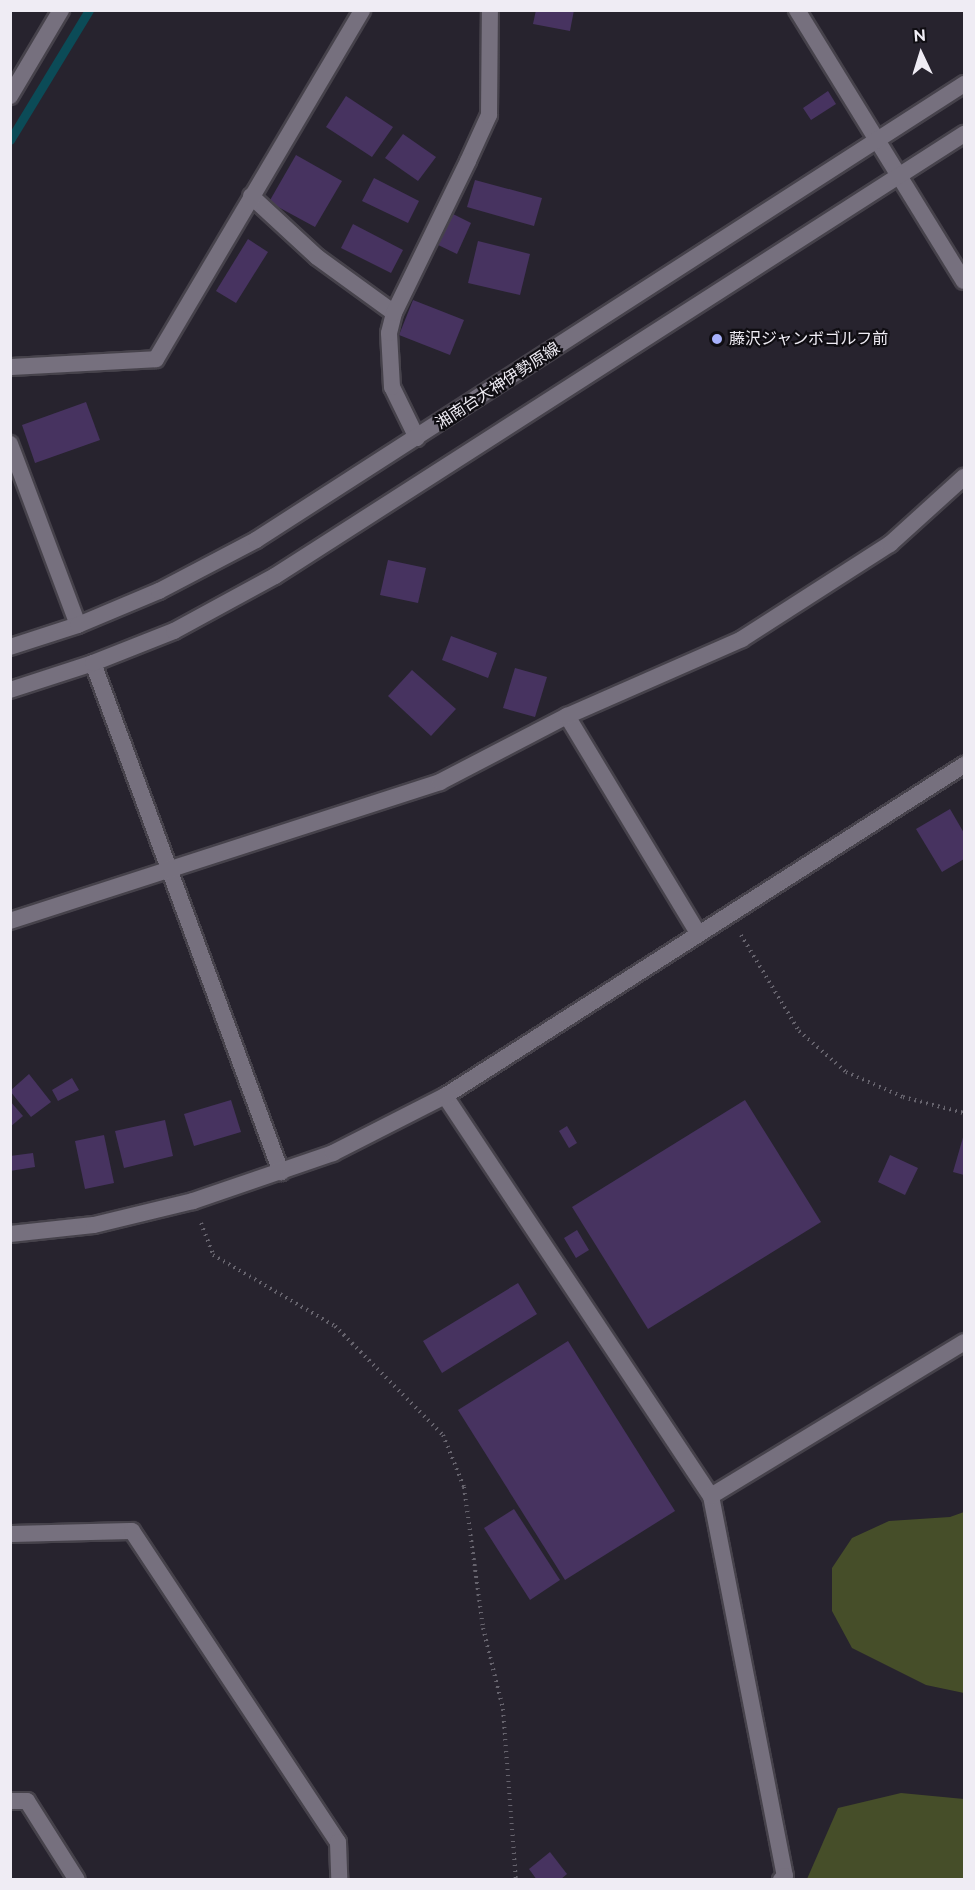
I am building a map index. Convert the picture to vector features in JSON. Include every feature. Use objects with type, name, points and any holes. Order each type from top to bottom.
[{"type":"street","points":[[10,96],[61,10]]},
{"type":"street","points":[[10,367],[156,359],[362,10]]},
{"type":"street","points":[[417,438],[392,387],[387,357],[394,313],[489,115],[490,10]]},
{"type":"street","points":[[797,10],[898,178],[964,281]]},
{"type":"street","name":"湘南台大神伊勢原線","points":[[10,647],[78,625],[159,591],[256,540],[964,84]]},
{"type":"street","points":[[10,690],[93,663],[174,631],[275,576],[964,134]]},
{"type":"street","points":[[251,196],[318,257],[394,313]]},
{"type":"street","points":[[10,444],[78,625]]},
{"type":"street","points":[[10,921],[440,782],[567,716],[742,639],[890,544],[964,477]]},
{"type":"street","points":[[93,663],[281,1172]]},
{"type":"street","points":[[567,716],[698,933]]},
{"type":"street","points":[[10,1234],[94,1225],[193,1201],[333,1153],[445,1096],[964,765]]},
{"type":"street","points":[[445,1096],[711,1496],[785,1876],[781,1880]]},
{"type":"street","points":[[711,1496],[964,1342]]},
{"type":"street","points":[[10,1534],[132,1531],[338,1842],[339,1880]]},
{"type":"street","points":[[10,1801],[27,1801],[77,1880]]},
{"type":"path","points":[[729,914],[799,1031],[846,1072],[903,1097],[964,1113]]},
{"type":"path","points":[[193,1201],[213,1255],[335,1326],[443,1435],[464,1487],[483,1628],[503,1709],[516,1880]]},
{"type":"green space","points":[[964,1512],[964,1693],[926,1685],[852,1648],[832,1611],[832,1568],[852,1538],[889,1521],[950,1517]]},
{"type":"green space","points":[[901,1793],[964,1799],[964,1879],[807,1879],[838,1808]]},
{"type":"building","points":[[536,10],[574,10],[570,31],[533,24]]},
{"type":"building","points":[[828,91],[836,104],[811,120],[803,108]]},
{"type":"building","points":[[346,96],[393,127],[372,157],[326,127]]},
{"type":"building","points":[[403,134],[436,157],[418,181],[385,158]]},
{"type":"building","points":[[296,155],[342,181],[315,227],[269,202]]},
{"type":"building","points":[[374,178],[419,201],[408,223],[362,201]]},
{"type":"building","points":[[475,180],[542,198],[534,226],[467,207]]},
{"type":"building","points":[[451,213],[471,223],[457,254],[436,244]]},
{"type":"building","points":[[353,224],[403,250],[391,273],[341,248]]},
{"type":"building","points":[[248,239],[268,252],[236,303],[216,291]]},
{"type":"building","points":[[478,241],[530,254],[520,295],[468,283]]},
{"type":"building","points":[[413,300],[464,320],[450,355],[399,335]]},
{"type":"building","points":[[86,402],[100,440],[35,463],[22,425]]},
{"type":"building","points":[[388,560],[426,568],[418,603],[380,595]]},
{"type":"building","points":[[451,636],[497,653],[488,678],[442,660]]},
{"type":"building","points":[[515,668],[547,677],[535,717],[503,708]]},
{"type":"building","points":[[412,670],[456,709],[431,736],[388,696]]},
{"type":"building","points":[[950,809],[964,833],[964,859],[942,872],[916,829]]},
{"type":"building","points":[[29,1074],[51,1102],[31,1117],[10,1091]]},
{"type":"building","points":[[72,1078],[79,1090],[58,1101],[52,1090]]},
{"type":"building","points":[[231,1100],[241,1132],[194,1146],[184,1114]]},
{"type":"building","points":[[745,1100],[821,1222],[648,1329],[572,1207]]},
{"type":"building","points":[[10,1101],[23,1116],[10,1127]]},
{"type":"building","points":[[165,1120],[173,1156],[124,1168],[115,1131]]},
{"type":"building","points":[[567,1126],[577,1143],[569,1148],[559,1131]]},
{"type":"building","points":[[964,1134],[964,1175],[953,1172]]},
{"type":"building","points":[[104,1135],[114,1183],[85,1189],[75,1141]]},
{"type":"building","points":[[33,1153],[35,1167],[10,1171],[10,1156]]},
{"type":"building","points":[[890,1155],[918,1168],[905,1195],[878,1182]]},
{"type":"building","points":[[577,1230],[589,1250],[576,1258],[564,1238]]},
{"type":"building","points":[[518,1283],[537,1314],[442,1373],[423,1341]]},
{"type":"building","points":[[568,1341],[675,1511],[565,1580],[458,1410]]},
{"type":"building","points":[[514,1509],[560,1580],[530,1600],[484,1528]]},
{"type":"building","points":[[550,1852],[567,1874],[560,1880],[537,1880],[529,1869]]},
{"type":"waterway","points":[[10,140],[89,10]]},
{"type":"place","name":"藤沢ジャンボゴルフ前","points":[[717,339]]}]
